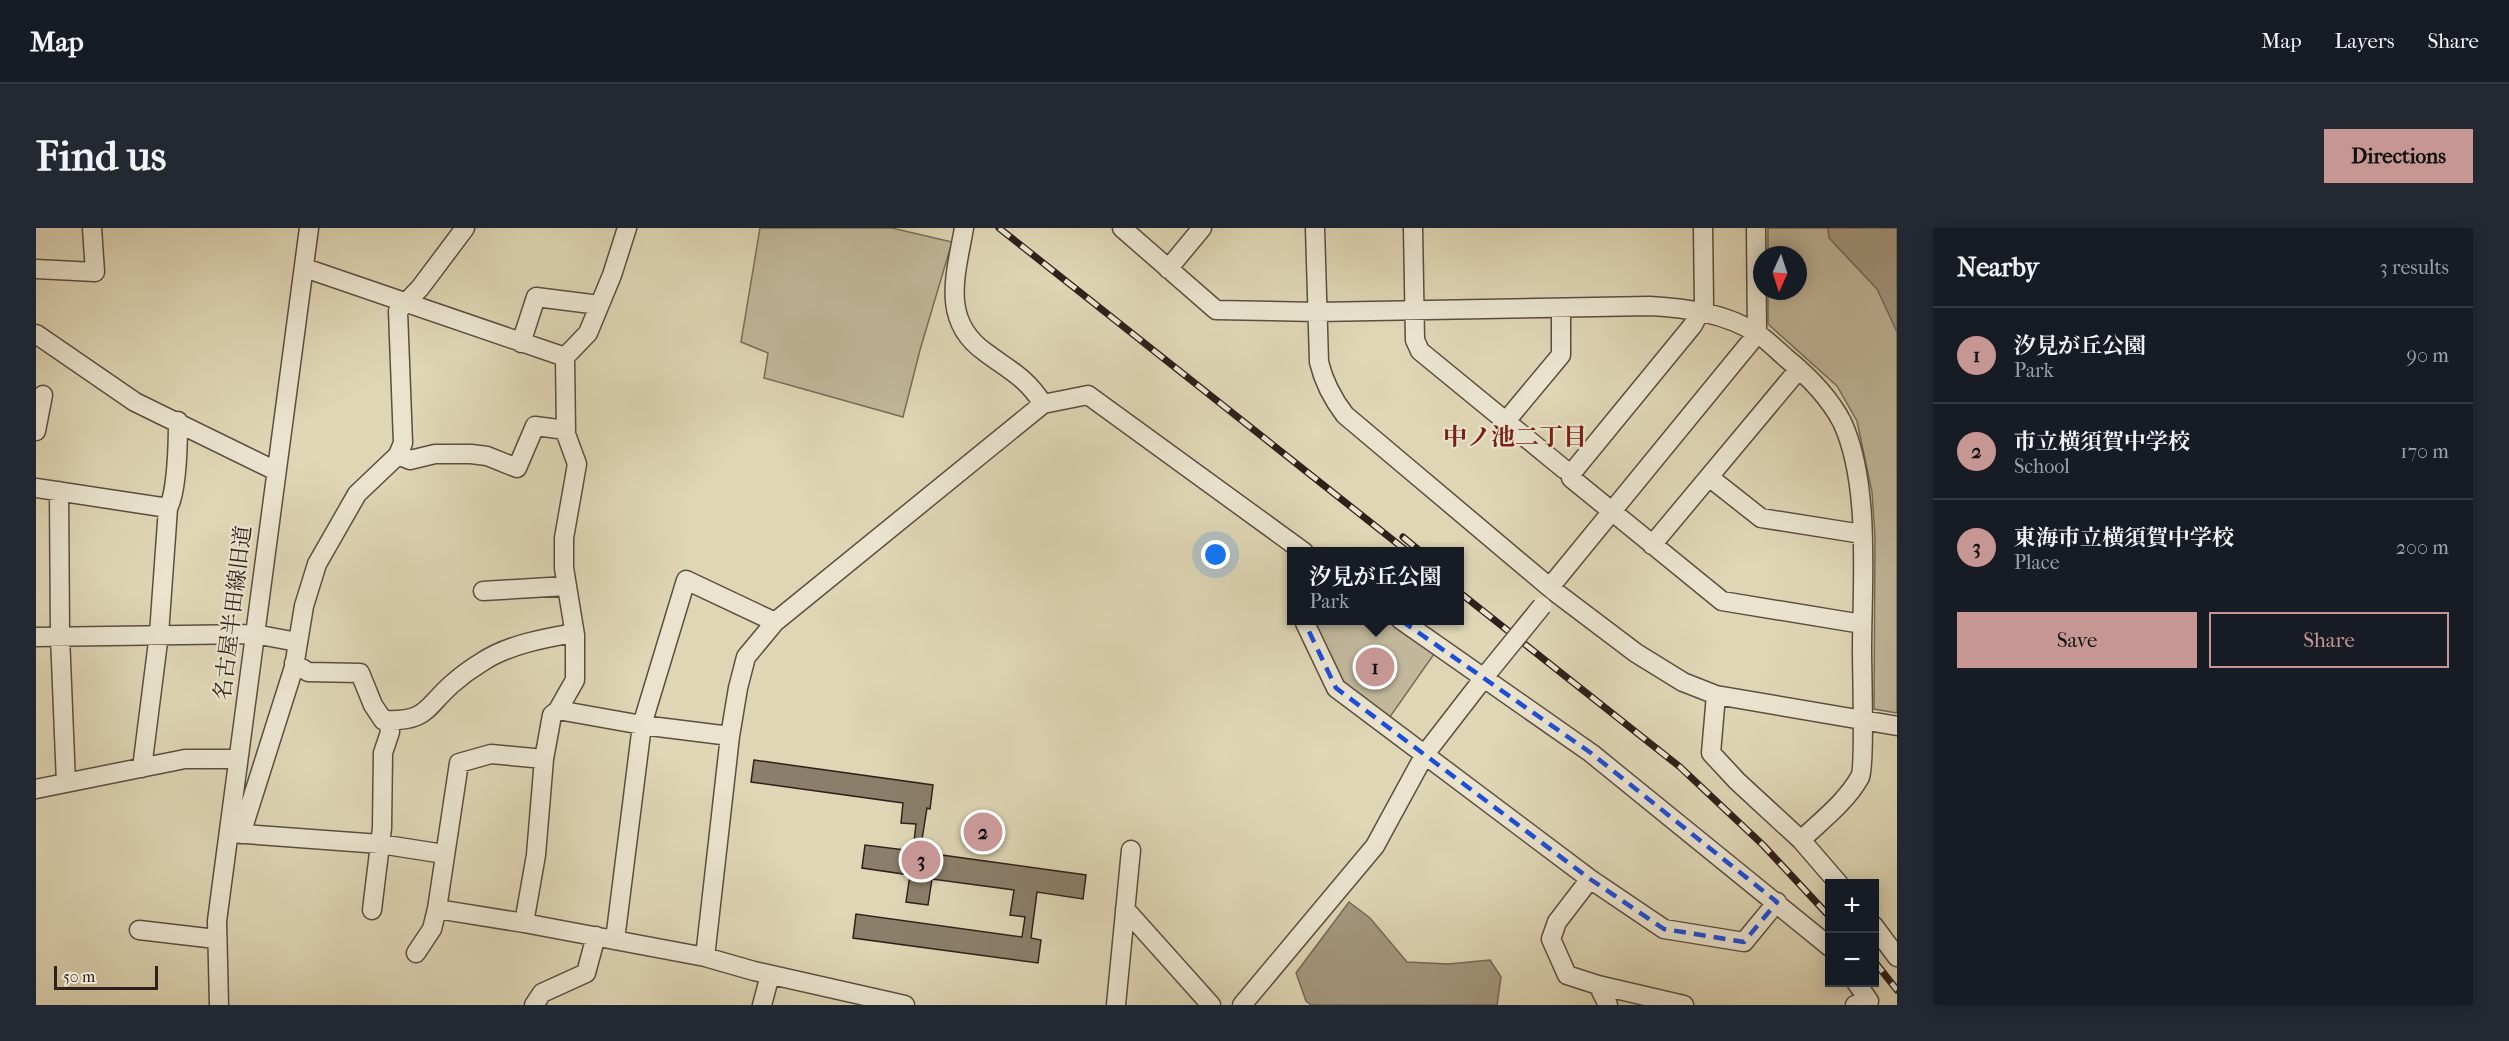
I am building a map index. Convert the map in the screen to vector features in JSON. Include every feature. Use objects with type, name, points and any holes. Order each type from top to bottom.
[{"type":"street","points":[[36,269],[95,272],[92,228]]},
{"type":"street","name":"名古屋半田線旧道","points":[[219,1005],[216,939],[235,834],[238,759],[309,228]]},
{"type":"street","points":[[444,854],[380,844],[235,834],[294,663],[304,606],[317,564],[357,494],[398,455],[403,443],[398,311],[406,304],[465,228]]},
{"type":"street","points":[[524,923],[536,855],[544,759],[552,715],[558,710],[575,680],[574,633],[564,568],[564,538],[577,465],[566,430],[565,357],[588,333],[627,228]]},
{"type":"street","points":[[964,228],[956,281],[956,314],[971,340],[1022,377],[1043,404]]},
{"type":"street","points":[[1122,228],[1216,310],[1317,312],[1650,306],[1681,308],[1729,320],[1757,334],[1799,369],[1821,392],[1841,422],[1851,452],[1859,489],[1862,534],[1861,775],[1842,801],[1801,840]]},
{"type":"street","points":[[1168,268],[1202,228]]},
{"type":"street","points":[[1315,228],[1319,362],[1323,380],[1331,397],[1345,415],[1552,589],[1636,653],[1683,682],[1716,695],[1897,726]]},
{"type":"street","points":[[1413,228],[1416,346],[1563,469],[1570,471],[1575,469],[1693,326],[1704,304],[1703,228]]},
{"type":"street","points":[[1246,1004],[1375,846],[1425,754],[1542,606],[1552,589],[1611,511],[1757,334],[1756,228]]},
{"type":"street","points":[[305,268],[565,357]]},
{"type":"street","points":[[521,342],[536,297],[599,305]]},
{"type":"street","points":[[1506,422],[1561,355],[1562,308]]},
{"type":"street","points":[[36,334],[135,402],[178,421],[276,471]]},
{"type":"street","points":[[1652,545],[1799,369]]},
{"type":"street","points":[[36,431],[43,395]]},
{"type":"street","points":[[705,957],[730,736],[746,657],[775,622],[1043,404],[1088,395],[1297,547]]},
{"type":"street","points":[[142,768],[159,634],[168,508],[172,500],[177,459],[178,421]]},
{"type":"street","points":[[398,455],[410,460],[435,454],[471,454],[487,456],[517,468],[535,426],[566,430]]},
{"type":"street","points":[[1570,471],[1571,478],[1722,601],[1862,624]]},
{"type":"street","points":[[1709,477],[1761,518],[1862,534]]},
{"type":"street","points":[[36,488],[168,508]]},
{"type":"street","points":[[59,491],[60,636],[66,783]]},
{"type":"street","points":[[615,940],[642,725],[686,580],[775,622]]},
{"type":"street","points":[[483,591],[566,586]]},
{"type":"street","points":[[1306,625],[1336,688],[1590,879],[1664,929],[1744,942],[1777,902]]},
{"type":"street","points":[[1407,625],[1487,675],[1591,753],[1825,943]]},
{"type":"street","points":[[294,663],[308,672],[360,673],[373,705],[383,720],[410,718],[427,711],[452,684],[484,660],[535,640],[574,633]]},
{"type":"street","points":[[36,637],[255,634],[297,642]]},
{"type":"street","points":[[1716,695],[1711,753],[1737,781],[1801,840],[1835,879]]},
{"type":"street","points":[[558,710],[642,725],[730,736]]},
{"type":"street","points":[[372,910],[380,844],[383,753],[390,732],[388,720]]},
{"type":"street","points":[[416,953],[432,929],[438,909],[444,854],[459,763],[491,754],[544,759]]},
{"type":"street","points":[[36,789],[185,759],[238,759]]},
{"type":"street","points":[[1116,1005],[1131,850]]},
{"type":"street","points":[[1590,879],[1557,922],[1551,939],[1567,975],[1598,985],[1684,1005]]},
{"type":"street","points":[[438,909],[705,957],[770,975],[905,1005]]},
{"type":"street","points":[[1125,909],[1211,1005]]},
{"type":"street","points":[[139,930],[216,939]]},
{"type":"street","points":[[1879,932],[1897,957]]},
{"type":"street","points":[[534,1005],[542,993],[586,973],[596,936]]},
{"type":"street","points":[[762,1005],[770,975]]},
{"type":"street","points":[[1598,985],[1608,1005]]},
{"type":"street","points":[[1855,1005],[1869,1001],[1859,987]]},
{"type":"highlighted area","points":[[1336,575],[1591,753],[1777,902],[1744,942],[1664,929],[1590,879],[1336,688],[1305,623]]},
{"type":"shaded area","points":[[760,228],[892,228],[952,242],[903,417],[764,378],[768,353],[741,342]]},
{"type":"shaded area","points":[[1768,228],[1897,228],[1897,713],[1874,709],[1875,537],[1872,492],[1857,421],[1837,386],[1768,324],[1768,300],[1807,300],[1807,246],[1768,246]]},
{"type":"shaded area","points":[[1828,228],[1897,228],[1897,332],[1877,289],[1829,238]]},
{"type":"shaded area","points":[[1308,625],[1407,625],[1439,647],[1385,724],[1336,688]]},
{"type":"shaded area","points":[[1349,902],[1370,918],[1407,962],[1448,964],[1490,960],[1501,977],[1497,1005],[1311,1005],[1306,1001],[1296,973]]},
{"type":"building","points":[[754,760],[933,785],[920,852],[1086,875],[1083,899],[1037,892],[1031,938],[1041,940],[1038,963],[853,938],[856,914],[1022,937],[1025,917],[1010,915],[1014,890],[932,879],[928,905],[906,902],[910,875],[862,868],[865,845],[913,851],[916,824],[901,823],[903,803],[751,782]]},
{"type":"railway","points":[[999,228],[1402,547]]},
{"type":"railway","points":[[1403,537],[1415,547]]},
{"type":"railway","points":[[1464,596],[1680,767],[1763,845],[1825,912]]},
{"type":"railway","points":[[1879,967],[1897,990]]},
{"type":"place","name":"汐見が丘公園","points":[[1375,667]]},
{"type":"place","name":"市立横須賀中学校","points":[[983,832]]},
{"type":"place","name":"東海市立横須賀中学校","points":[[921,860]]},
{"type":"district","name":"中ノ池二丁目","points":[[1515,437]]}]
